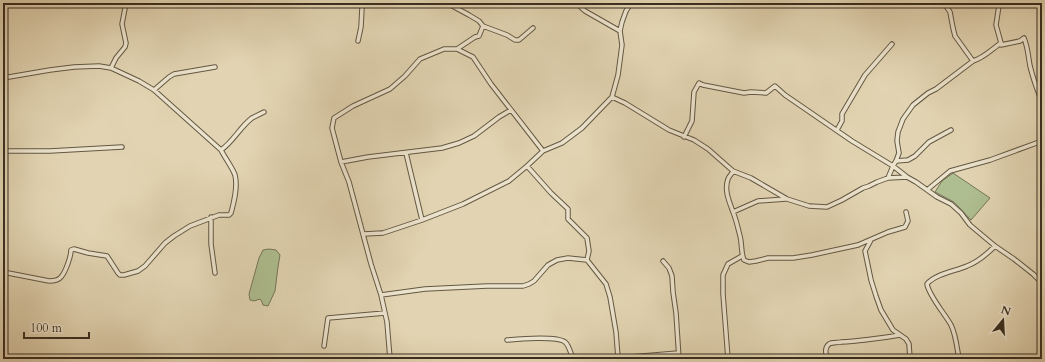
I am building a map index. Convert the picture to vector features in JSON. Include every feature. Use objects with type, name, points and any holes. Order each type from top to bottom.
[{"type":"street","points":[[111,68],[116,58],[125,47],[126,43],[122,24],[126,3]]},
{"type":"street","points":[[358,41],[363,3]]},
{"type":"street","points":[[447,3],[469,14],[483,26],[507,35],[515,40],[519,40],[533,28]]},
{"type":"street","points":[[576,3],[585,12],[620,31]]},
{"type":"street","points":[[364,234],[383,233],[463,204],[509,181],[543,151],[562,142],[582,128],[612,97],[618,75],[622,45],[620,31],[622,22],[631,3]]},
{"type":"street","points":[[944,3],[950,12],[955,36],[973,61]]},
{"type":"street","points":[[1001,43],[996,25],[1000,5],[1004,3]]},
{"type":"street","points":[[390,359],[387,322],[381,295],[349,182],[341,162],[332,128],[334,118],[353,106],[390,89],[420,59],[444,49],[458,48],[474,37],[479,36],[483,26]]},
{"type":"street","points":[[1001,43],[1001,45],[1020,41],[1024,38],[1028,48],[1034,84],[1042,101]]},
{"type":"street","points":[[888,178],[899,153],[896,141],[898,132],[903,119],[908,112],[928,93],[936,89],[973,61],[988,53],[1001,43]]},
{"type":"street","points":[[837,130],[842,121],[842,114],[866,75],[892,44]]},
{"type":"street","points":[[458,48],[473,57],[491,84],[543,151]]},
{"type":"street","points":[[3,78],[74,67],[99,66],[111,68],[154,90],[221,150],[235,176],[235,193],[233,205],[229,215],[211,217],[190,226],[165,243],[145,266],[138,270],[124,275],[120,274],[107,256],[74,249],[72,250],[61,277],[56,280],[49,281],[3,272]]},
{"type":"street","points":[[154,90],[174,74],[215,66]]},
{"type":"street","points":[[684,137],[692,121],[694,92],[699,83],[744,93],[766,93],[775,86],[785,95],[893,166],[907,177],[937,197],[951,204],[961,213],[970,225],[995,246],[1033,274],[1042,283]]},
{"type":"street","points":[[612,97],[625,103],[669,130],[694,140],[708,149],[733,171],[751,178],[787,199],[809,206],[827,207],[863,188],[888,178],[907,177]]},
{"type":"street","points":[[341,162],[368,157],[442,148],[459,143],[474,136],[511,110]]},
{"type":"street","points":[[221,150],[230,144],[252,118],[264,112]]},
{"type":"street","points":[[896,161],[908,160],[930,142],[951,130]]},
{"type":"street","points":[[927,190],[950,171],[990,160],[1042,141]]},
{"type":"street","points":[[3,151],[50,151],[122,147]]},
{"type":"street","points":[[406,153],[422,220]]},
{"type":"street","points":[[527,166],[551,193],[568,209],[568,219],[587,238],[589,251],[587,260]]},
{"type":"street","points":[[733,171],[728,178],[726,186],[728,200],[741,237],[743,249],[742,256],[744,260],[749,262],[756,262],[768,258],[793,258],[858,245],[888,232],[906,227],[908,221],[906,212]]},
{"type":"street","points":[[733,212],[758,201],[787,199]]},
{"type":"street","points":[[211,217],[211,244],[215,273]]},
{"type":"street","points":[[865,251],[871,240]]},
{"type":"street","points":[[858,245],[865,251],[871,280],[882,310],[893,330],[906,339],[909,344],[910,359]]},
{"type":"street","points":[[959,359],[952,327],[927,284],[933,279],[968,266],[979,260],[995,246]]},
{"type":"street","points":[[728,359],[723,275],[728,264],[742,256]]},
{"type":"street","points":[[381,295],[424,289],[523,286],[534,281],[548,265],[557,260],[568,258],[587,260],[606,284],[610,297],[616,332],[618,358]]},
{"type":"street","points":[[663,261],[669,268],[672,276],[672,292],[676,313],[679,359]]},
{"type":"street","points":[[324,346],[328,318],[385,313]]},
{"type":"street","points":[[827,359],[825,352],[829,344],[865,341],[900,335]]},
{"type":"street","points":[[507,340],[529,338],[559,340],[565,342],[573,359]]},
{"type":"street","points":[[607,359],[678,354]]},
{"type":"green space","points":[[953,173],[990,198],[971,220],[954,202],[935,192],[942,181]]},
{"type":"green space","points":[[263,250],[276,250],[280,255],[275,291],[268,306],[263,305],[260,299],[254,301],[250,300],[249,294],[259,258]]}]
